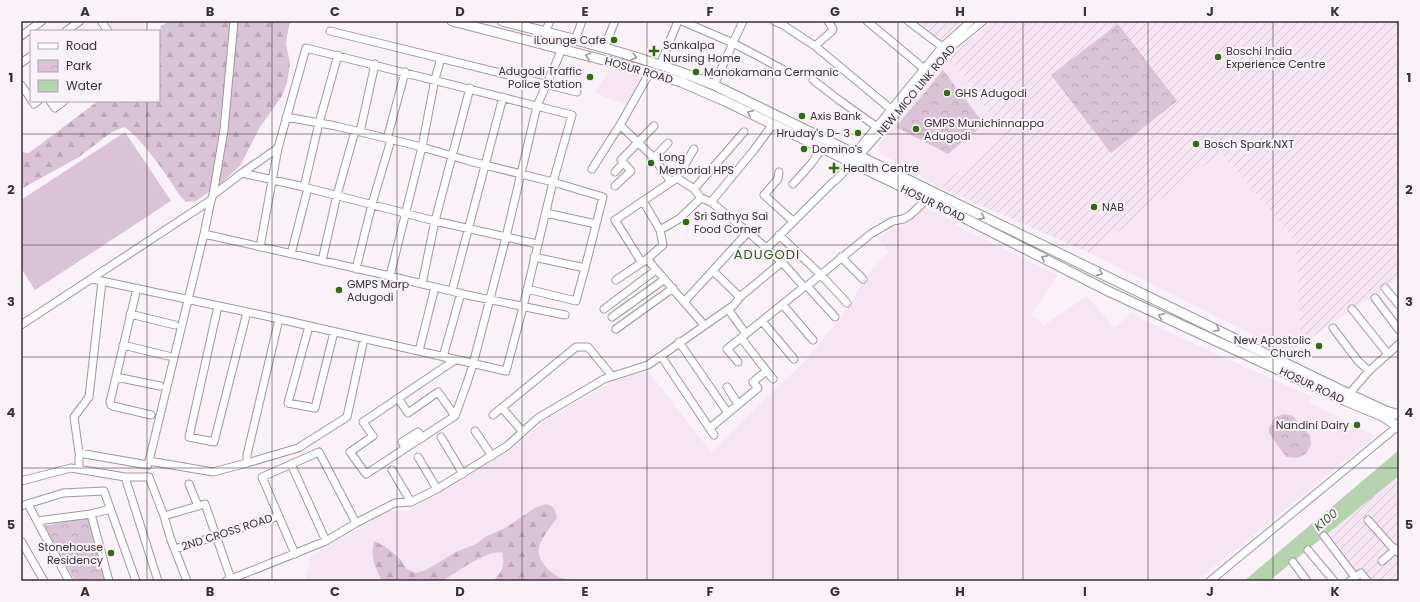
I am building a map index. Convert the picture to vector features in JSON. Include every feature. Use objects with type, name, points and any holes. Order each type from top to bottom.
[{"type":"main road","name":"HOSUR ROAD","points":[[452,21],[650,72],[695,88],[822,148],[854,158],[925,198],[1116,295],[1346,402],[1382,416],[1399,427]]},
{"type":"main road","name":"HOSUR ROAD","points":[[502,21],[565,37],[660,65],[714,86],[854,158],[1349,394],[1386,411],[1399,415]]},
{"type":"street","points":[[21,36],[42,21]]},
{"type":"street","points":[[67,30],[80,21]]},
{"type":"street","points":[[101,21],[106,30]]},
{"type":"street","points":[[102,281],[89,398],[74,417],[79,453],[148,465],[212,197],[224,130],[234,21]]},
{"type":"street","points":[[545,32],[550,21]]},
{"type":"street","points":[[575,40],[582,21]]},
{"type":"street","points":[[604,48],[615,21]]},
{"type":"street","points":[[660,65],[678,21]]},
{"type":"street","points":[[682,21],[733,43],[784,70]]},
{"type":"street","points":[[714,86],[744,21]]},
{"type":"street","points":[[774,21],[783,25],[815,46],[892,110]]},
{"type":"street","points":[[815,46],[832,31],[833,29],[828,21]]},
{"type":"street","points":[[867,21],[927,71]]},
{"type":"street","points":[[908,21],[944,49]]},
{"type":"street","name":"NEW MICO LINK ROAD","points":[[854,158],[944,49],[971,21]]},
{"type":"street","name":"NEW MICO LINK ROAD","points":[[944,49],[982,21]]},
{"type":"street","points":[[330,31],[577,92]]},
{"type":"street","points":[[455,360],[363,422],[373,436],[350,452],[366,474],[455,416],[473,364],[506,237],[537,106],[547,85],[565,37]]},
{"type":"street","points":[[92,279],[248,312],[506,371],[523,308],[537,244],[572,115],[435,79],[306,48],[278,148],[260,247]]},
{"type":"street","points":[[292,254],[319,123],[338,55]]},
{"type":"street","points":[[21,63],[30,57]]},
{"type":"street","points":[[390,276],[422,147],[435,79],[441,58]]},
{"type":"street","points":[[322,261],[337,195],[357,131],[375,64]]},
{"type":"street","name":"NEW MICO LINK ROAD","points":[[854,158],[877,126],[927,71]]},
{"type":"street","points":[[356,269],[405,72]]},
{"type":"street","points":[[592,169],[620,125],[650,72]]},
{"type":"street","points":[[813,80],[877,126]]},
{"type":"street","points":[[422,284],[435,221],[470,88]]},
{"type":"street","points":[[452,291],[503,97]]},
{"type":"street","points":[[51,102],[55,108],[63,102]]},
{"type":"street","points":[[286,117],[357,131],[422,147],[603,197],[576,301],[527,289]]},
{"type":"street","points":[[711,202],[754,150],[773,124]]},
{"type":"street","points":[[620,125],[674,180],[694,189],[701,198],[711,202],[782,262],[835,317]]},
{"type":"street","points":[[615,186],[631,171],[621,160],[654,126]]},
{"type":"street","points":[[694,189],[744,132]]},
{"type":"street","points":[[654,158],[668,143]]},
{"type":"street","points":[[21,325],[92,279],[212,197],[242,173],[278,148]]},
{"type":"street","points":[[793,184],[811,164],[822,148]]},
{"type":"street","points":[[694,149],[674,180],[615,220],[644,261],[656,270],[704,325]]},
{"type":"street","points":[[766,249],[833,182],[833,178],[854,158]]},
{"type":"street","points":[[615,172],[624,162]]},
{"type":"street","points":[[779,172],[778,179],[764,195],[793,221]]},
{"type":"street","points":[[242,173],[306,187],[435,221],[537,244]]},
{"type":"street","points":[[660,230],[679,219],[701,198]]},
{"type":"street","points":[[738,362],[727,349],[872,233],[893,221],[909,216],[922,204],[925,198]]},
{"type":"street","points":[[616,280],[644,261],[663,245],[660,230],[643,201]]},
{"type":"street","points":[[546,213],[596,224]]},
{"type":"street","points":[[684,302],[748,232]]},
{"type":"street","points":[[204,234],[390,276],[460,294],[523,308],[565,315]]},
{"type":"street","points":[[779,235],[821,275],[847,303]]},
{"type":"street","points":[[534,257],[585,268]]},
{"type":"street","points":[[841,257],[863,279]]},
{"type":"street","points":[[164,516],[205,504],[217,534],[229,580],[295,554],[326,541],[356,523],[395,503],[411,502],[437,489],[507,446],[538,418],[604,379],[648,365],[734,305],[740,297],[782,262]]},
{"type":"street","points":[[604,308],[656,270]]},
{"type":"street","points":[[713,271],[740,297]]},
{"type":"street","points":[[612,317],[664,279]]},
{"type":"street","points":[[419,351],[435,287]]},
{"type":"street","points":[[136,288],[110,402],[111,405],[151,415]]},
{"type":"street","points":[[616,329],[672,288]]},
{"type":"street","points":[[1385,288],[1399,305]]},
{"type":"street","points":[[443,357],[460,294]]},
{"type":"street","points":[[1374,298],[1399,330]]},
{"type":"street","points":[[783,305],[813,340]]},
{"type":"street","points":[[218,306],[189,437],[214,442],[248,312]]},
{"type":"street","points":[[728,309],[773,379]]},
{"type":"street","points":[[1352,309],[1388,354]]},
{"type":"street","points":[[130,314],[175,325]]},
{"type":"street","points":[[247,463],[247,455],[279,319]]},
{"type":"street","points":[[762,321],[794,359]]},
{"type":"street","points":[[309,326],[288,403],[315,408],[334,332]]},
{"type":"street","points":[[1333,328],[1358,361],[1369,372]]},
{"type":"street","points":[[149,461],[213,472],[298,448],[347,417],[364,339]]},
{"type":"street","points":[[679,342],[728,413]]},
{"type":"street","points":[[1349,394],[1369,372],[1399,344]]},
{"type":"street","points":[[123,345],[168,356]]},
{"type":"street","points":[[493,415],[576,347],[588,347],[612,376]]},
{"type":"street","points":[[661,356],[714,435]]},
{"type":"street","points":[[710,428],[758,388],[753,382],[766,370]]},
{"type":"street","points":[[116,378],[160,386]]},
{"type":"street","points":[[727,387],[738,404]]},
{"type":"street","points":[[398,398],[408,412],[438,392],[455,416]]},
{"type":"street","points":[[502,408],[523,432]]},
{"type":"street","points":[[1210,581],[1399,427]]},
{"type":"street","points":[[475,431],[492,456]]},
{"type":"street","points":[[441,437],[463,474]]},
{"type":"street","points":[[295,554],[262,477],[319,452],[356,523]]},
{"type":"street","points":[[418,457],[437,489]]},
{"type":"street","points":[[79,458],[79,469]]},
{"type":"street","points":[[291,464],[326,541]]},
{"type":"street","points":[[21,481],[71,468],[125,477],[149,477],[187,581]]},
{"type":"street","points":[[392,470],[411,502]]},
{"type":"street","points":[[125,477],[158,581]]},
{"type":"street","points":[[189,484],[198,506]]},
{"type":"street","points":[[70,581],[37,521],[24,505],[63,493],[104,491],[136,581]]},
{"type":"street","points":[[37,521],[91,514],[110,509]]},
{"type":"street","points":[[91,514],[109,581]]},
{"type":"street","name":"2ND CROSS ROAD","points":[[175,549],[217,534],[279,516]]},
{"type":"street","points":[[1368,520],[1397,551],[1382,561]]},
{"type":"street","points":[[1324,536],[1355,577],[1367,581]]},
{"type":"street","points":[[21,541],[44,581]]},
{"type":"street","points":[[1308,550],[1334,581]]},
{"type":"street","points":[[1293,562],[1307,581]]},
{"type":"street","points":[[246,573],[250,581]]},
{"type":"shaded area","points":[[102,21],[149,21],[144,30],[109,30]]},
{"type":"shaded area","points":[[916,21],[963,21],[939,41]]},
{"type":"shaded area","name":"Bosch Spark.NXT","points":[[992,21],[1399,21],[1399,277],[1301,345],[1296,242],[1221,153],[1090,253],[939,187],[1004,135],[950,57]]},
{"type":"shaded area","name":"GHS Adugodi","points":[[950,57],[1004,135],[939,187],[880,153],[878,145]]},
{"type":"shaded area","points":[[611,67],[643,76],[627,105],[595,93]]},
{"type":"shaded area","points":[[1221,153],[1296,242],[1301,345],[1289,353],[1090,253]]},
{"type":"shaded area","points":[[921,206],[950,219],[957,226],[1058,275],[1031,315],[1044,325],[1087,296],[1114,328],[1131,313],[1177,336],[1312,397],[1308,402],[1375,436],[1197,581],[305,581],[311,556],[390,511],[408,511],[512,449],[543,422],[614,381],[648,371],[711,452],[806,360],[849,307],[863,279],[889,252],[878,238],[909,218]]},
{"type":"shaded area","points":[[1395,479],[1399,484],[1399,581],[1356,581],[1321,538]]},
{"type":"green space","points":[[170,21],[291,21],[286,43],[290,64],[287,83],[282,96],[260,127],[240,166],[220,184],[196,201],[186,202],[179,195],[162,168],[149,152],[130,131],[124,127],[112,132],[79,157],[21,189],[21,152],[29,153],[97,102],[160,102],[161,26]]},
{"type":"green space","points":[[1118,24],[1177,101],[1111,153],[1051,75]]},
{"type":"green space","points":[[943,70],[984,124],[948,154],[896,127]]},
{"type":"green space","points":[[125,132],[171,201],[35,290],[21,268],[21,200]]},
{"type":"green space","points":[[1284,414],[1293,416],[1310,435],[1311,445],[1306,454],[1297,458],[1286,457],[1269,433],[1269,428],[1275,417]]},
{"type":"green space","points":[[547,504],[554,508],[557,518],[540,544],[539,555],[541,560],[556,576],[563,579],[579,581],[493,581],[499,574],[503,565],[502,552],[492,553],[472,562],[442,581],[382,581],[375,566],[373,557],[374,541],[391,551],[400,559],[407,569],[416,573],[426,570],[456,552],[476,544],[485,537],[507,527],[536,507]]},
{"type":"green space","points":[[87,517],[107,581],[75,581],[44,526]]},
{"type":"water","name":"K100","points":[[1399,450],[1399,476],[1269,581],[1244,581]]},
{"type":"place","name":"iLounge Cafe","points":[[614,40]]},
{"type":"place","name":"Sankalpa Nursing Home","points":[[654,51]]},
{"type":"place","name":"Boschi India Experience Centre","points":[[1218,57]]},
{"type":"place","name":"Manokamana Cermanic","points":[[696,72]]},
{"type":"place","name":"Adugodi Traffic Police Station","points":[[590,77]]},
{"type":"place","name":"GHS Adugodi","points":[[947,93]]},
{"type":"place","name":"Axis Bank","points":[[802,116]]},
{"type":"place","name":"GMPS Munichinnappa Adugodi","points":[[916,129]]},
{"type":"place","name":"Hruday's D- 3","points":[[858,133]]},
{"type":"place","name":"Bosch Spark.NXT","points":[[1196,144]]},
{"type":"place","name":"Domino's","points":[[804,149]]},
{"type":"place","name":"Long Memorial HPS","points":[[651,163]]},
{"type":"place","name":"Health Centre","points":[[834,168]]},
{"type":"place","name":"NAB","points":[[1094,207]]},
{"type":"place","name":"Sri Sathya Sai Food Corner","points":[[686,222]]},
{"type":"place","name":"GMPS Marp Adugodi","points":[[339,290]]},
{"type":"place","name":"New Apostolic Church","points":[[1319,346]]},
{"type":"place","name":"Nandini Dairy","points":[[1357,425]]},
{"type":"place","name":"Stonehouse Residency","points":[[111,553]]},
{"type":"district","name":"ADUGODI","points":[[767,254]]}]
